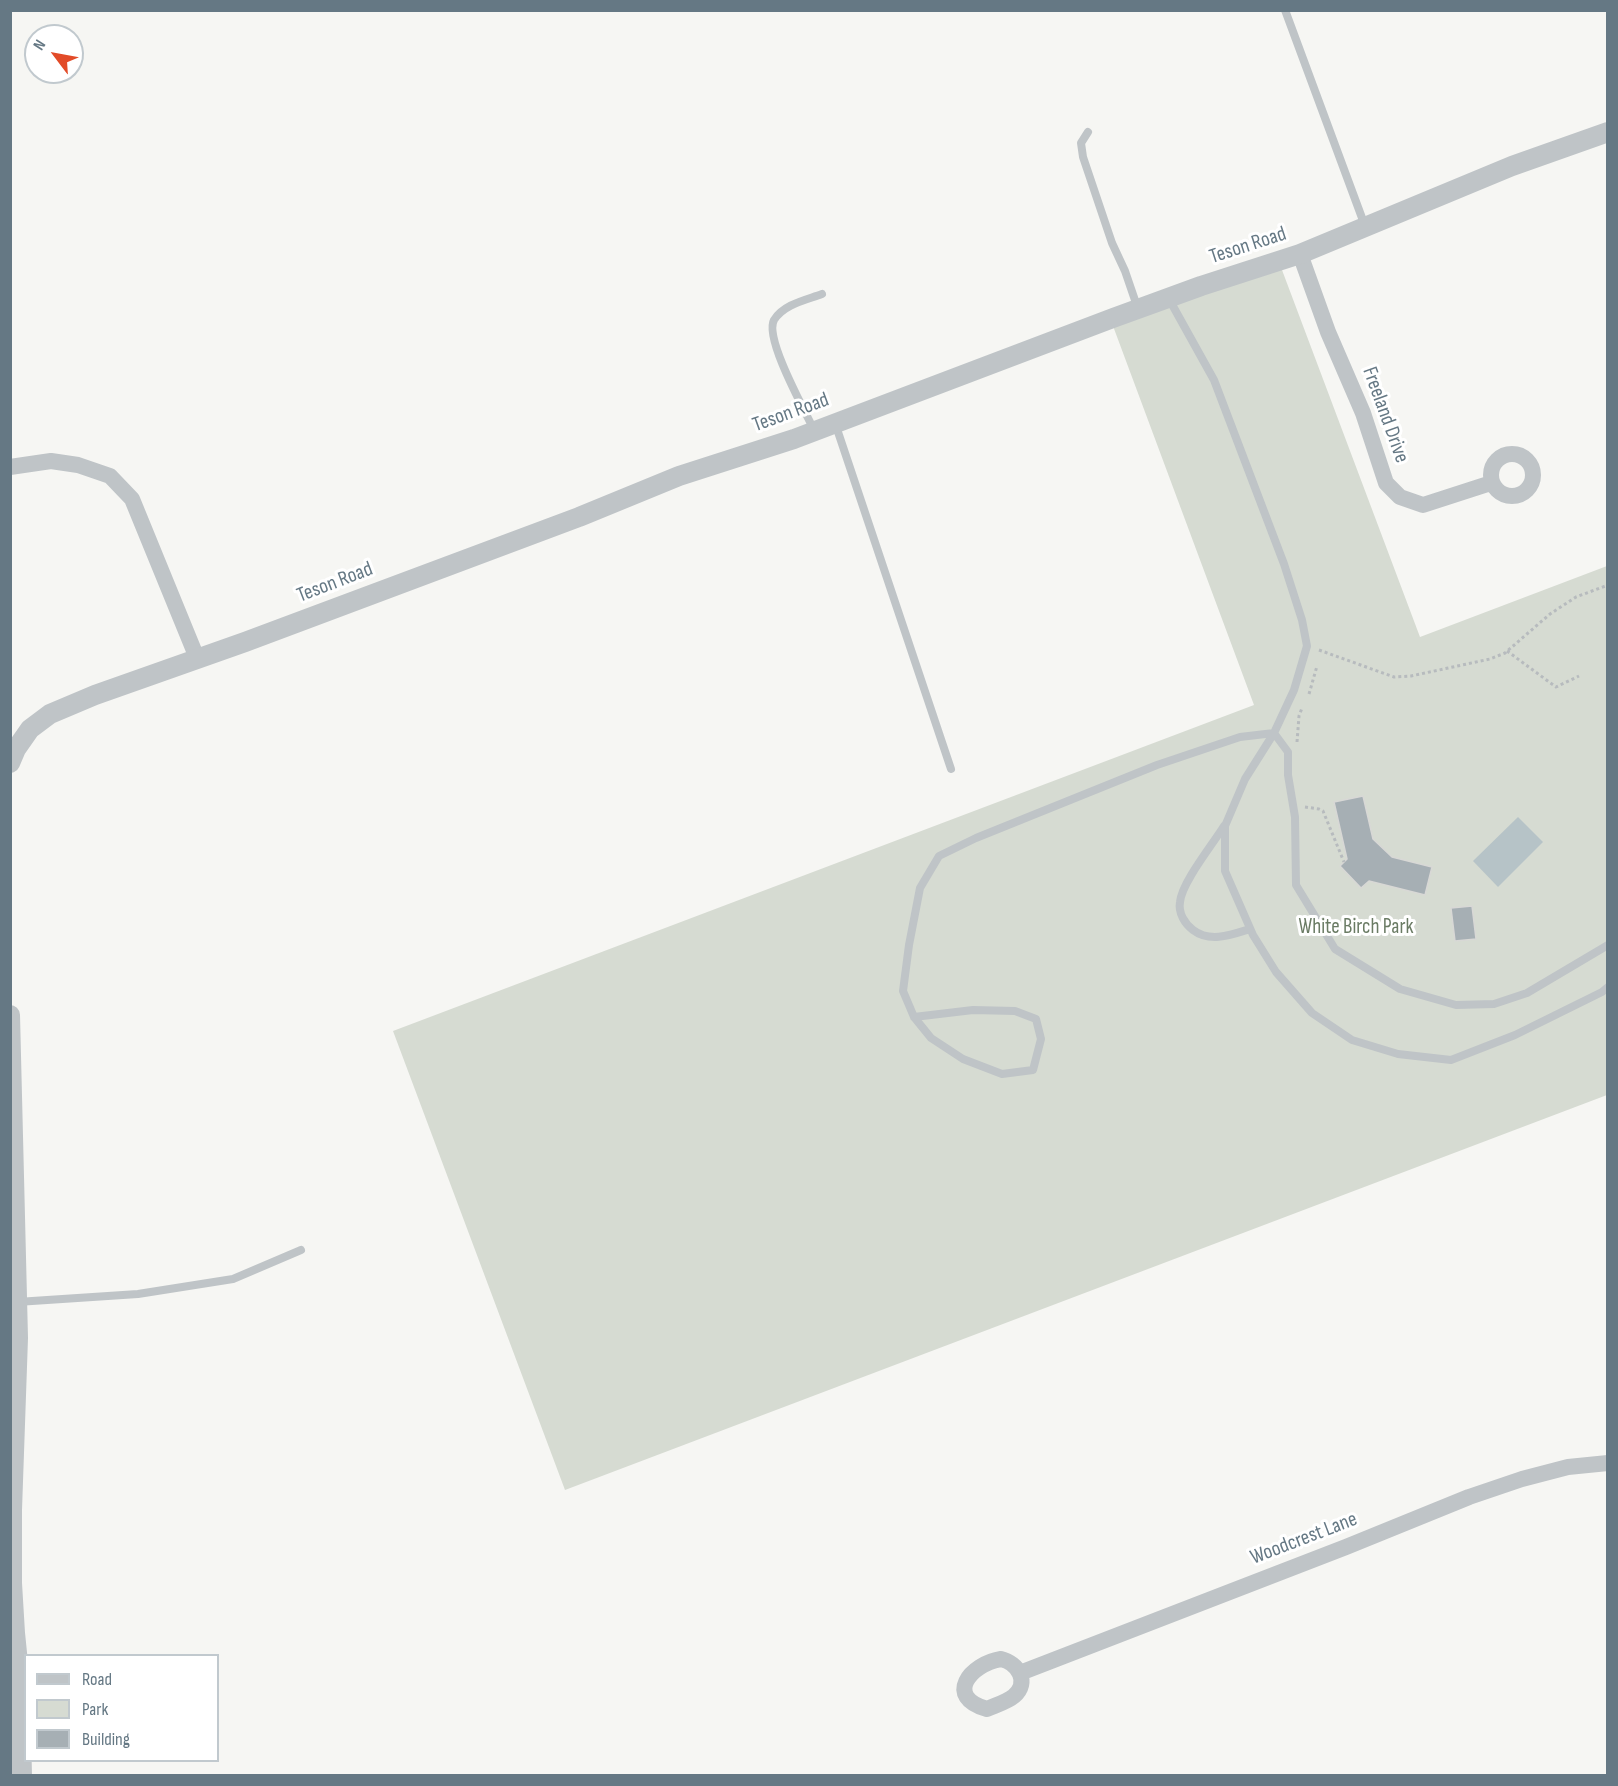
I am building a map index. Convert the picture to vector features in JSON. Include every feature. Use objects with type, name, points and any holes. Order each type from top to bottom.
[{"type":"street","name":"Teson Road","points":[[10,763],[16,749],[30,729],[50,714],[94,695],[245,642],[579,517],[678,476],[814,430],[1138,309],[1300,254],[1512,166],[1608,132]]},
{"type":"street","name":"Freeland Drive","points":[[1300,254],[1328,332],[1363,413],[1386,483],[1400,497],[1424,505],[1491,483]]},
{"type":"street","points":[[10,467],[51,461],[78,465],[110,476],[132,500],[197,658]]},
{"type":"street","points":[[10,1015],[14,1302],[18,1338],[12,1583],[20,1683],[22,1776]]},
{"type":"street","name":"Woodcrest Lane","points":[[1020,1673],[1469,1497],[1522,1479],[1568,1467],[1608,1463]]},
{"type":"lane","points":[[1285,10],[1365,227]]},
{"type":"lane","points":[[1088,132],[1081,143],[1083,157],[1112,243],[1138,309]]},
{"type":"lane","points":[[814,430],[776,350],[771,328],[774,320],[785,308],[822,294]]},
{"type":"lane","points":[[1169,299],[1214,380],[1284,564],[1302,620],[1307,646],[1294,690],[1274,734],[1245,779],[1225,826],[1188,882],[1180,901],[1181,914],[1188,926],[1202,937],[1226,936],[1250,929]]},
{"type":"lane","points":[[835,422],[951,769]]},
{"type":"lane","points":[[1274,734],[1288,752],[1288,775],[1295,818],[1296,885],[1335,949],[1400,989],[1456,1005],[1494,1004],[1527,993],[1608,945]]},
{"type":"lane","points":[[914,1017],[974,1010],[1015,1011],[1036,1019],[1041,1039],[1033,1070],[1002,1074],[963,1059],[931,1038],[914,1017],[903,991],[909,945],[920,888],[939,856],[976,838],[1157,765],[1240,737],[1274,734]]},
{"type":"lane","points":[[1225,826],[1225,871],[1250,929],[1276,972],[1312,1013],[1352,1040],[1398,1054],[1450,1060],[1515,1035],[1608,987]]},
{"type":"lane","points":[[14,1302],[138,1294],[234,1279],[301,1250]]},
{"type":"path","points":[[1318,656],[1320,649],[1394,677],[1411,676],[1490,659],[1507,651],[1550,614],[1576,597],[1608,585]]},
{"type":"path","points":[[1507,651],[1556,687],[1579,676]]},
{"type":"path","points":[[1298,744],[1299,716],[1316,675],[1317,663]]},
{"type":"path","points":[[1301,804],[1323,811],[1344,862]]},
{"type":"green space","name":"White Birch Park","points":[[1279,262],[1420,637],[1607,566],[1607,1095],[565,1490],[393,1031],[1254,705],[1113,326]]},
{"type":"shaded area","points":[[1518,817],[1543,842],[1498,887],[1473,861]]},
{"type":"building","points":[[1363,796],[1373,839],[1392,857],[1432,867],[1425,895],[1369,881],[1361,888],[1340,866],[1347,859],[1334,802]]},
{"type":"building","points":[[1472,906],[1476,939],[1455,941],[1451,908]]}]
